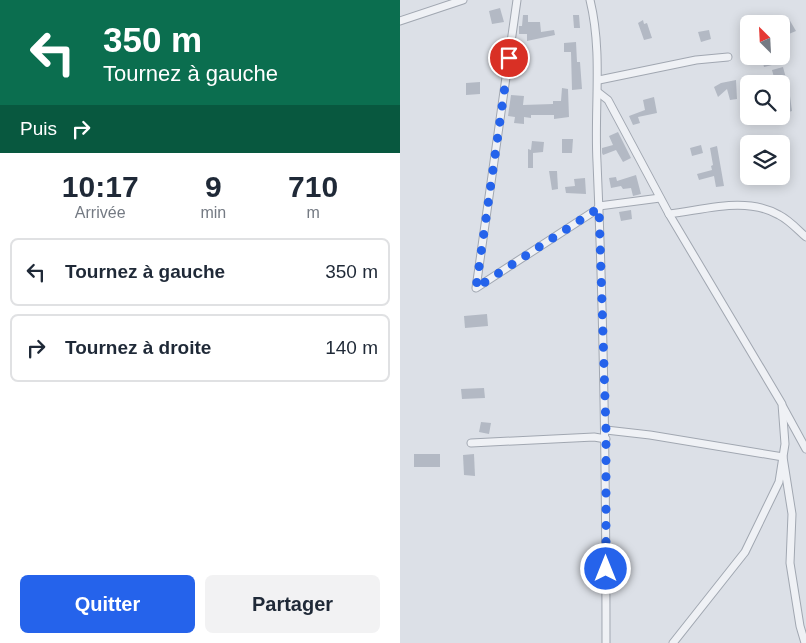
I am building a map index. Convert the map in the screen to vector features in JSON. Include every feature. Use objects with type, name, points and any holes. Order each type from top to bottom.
[{"type":"street","points":[[400,21],[463,0]]},
{"type":"street","points":[[517,0],[476,288],[599,207],[660,198]]},
{"type":"street","points":[[590,0],[594,17],[599,80],[595,131],[606,430],[606,643]]},
{"type":"street","points":[[599,80],[696,60],[728,57]]},
{"type":"street","points":[[598,93],[608,100],[669,214],[782,404],[806,449]]},
{"type":"street","points":[[669,214],[743,205],[761,207],[780,215],[806,237]]},
{"type":"street","points":[[673,643],[745,552],[779,482],[785,444],[782,404]]},
{"type":"street","points":[[606,430],[783,457]]},
{"type":"street","points":[[471,443],[594,437],[606,439]]},
{"type":"street","points":[[783,457],[792,514],[790,563],[800,626],[806,643]]},
{"type":"building","points":[[500,8],[504,22],[492,24],[489,11]]},
{"type":"building","points":[[523,15],[528,15],[528,22],[540,22],[541,32],[554,30],[555,35],[527,41],[527,34],[519,34],[519,26],[522,26]]},
{"type":"building","points":[[573,15],[579,15],[580,28],[574,28]]},
{"type":"building","points":[[643,20],[644,24],[647,23],[652,38],[644,40],[638,23]]},
{"type":"building","points":[[790,21],[796,31],[790,34]]},
{"type":"building","points":[[709,30],[711,39],[701,42],[698,32]]},
{"type":"building","points":[[576,42],[577,62],[580,62],[582,89],[572,90],[571,52],[564,52],[564,43]]},
{"type":"building","points":[[783,67],[785,75],[773,75],[772,70]]},
{"type":"building","points":[[736,80],[737,99],[730,100],[727,89],[718,97],[714,87],[721,83]]},
{"type":"building","points":[[480,82],[480,94],[466,95],[466,83]]},
{"type":"building","points":[[562,88],[568,89],[569,117],[554,119],[554,115],[531,115],[531,118],[524,117],[524,124],[514,123],[515,117],[508,116],[511,95],[524,96],[523,105],[553,104],[553,101],[561,101]]},
{"type":"building","points":[[654,97],[657,113],[638,117],[640,123],[633,125],[629,116],[645,110],[643,100]]},
{"type":"building","points":[[618,132],[631,158],[623,162],[616,150],[603,155],[602,153],[602,148],[613,145],[609,136]]},
{"type":"building","points":[[562,139],[573,139],[572,153],[562,153]]},
{"type":"building","points":[[532,141],[544,142],[543,152],[533,153],[533,168],[528,168],[528,149],[531,150]]},
{"type":"building","points":[[701,145],[703,153],[692,156],[690,148]]},
{"type":"building","points":[[717,146],[724,186],[716,187],[714,176],[699,180],[697,174],[712,170],[710,148]]},
{"type":"building","points":[[549,171],[557,171],[558,189],[552,190]]},
{"type":"building","points":[[636,175],[641,194],[633,196],[631,188],[623,189],[621,186],[611,188],[609,178],[616,177],[617,181]]},
{"type":"building","points":[[585,178],[586,194],[566,193],[565,187],[575,186],[574,179]]},
{"type":"building","points":[[631,210],[632,219],[621,221],[619,212]]},
{"type":"building","points":[[487,314],[488,326],[465,328],[464,316]]},
{"type":"building","points":[[484,388],[485,398],[462,399],[461,389]]},
{"type":"building","points":[[481,422],[491,423],[489,434],[479,432]]},
{"type":"building","points":[[414,454],[440,454],[440,467],[414,467]]},
{"type":"building","points":[[474,454],[475,476],[464,475],[463,455]]},
{"type":"route","points":[[509,58],[476,288],[599,208],[606,430],[606,569]]}]
